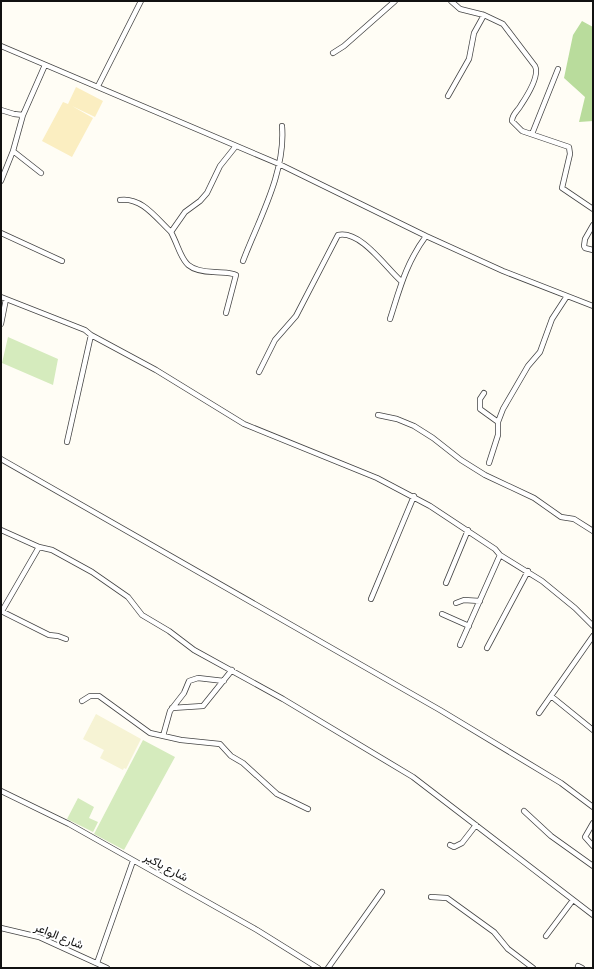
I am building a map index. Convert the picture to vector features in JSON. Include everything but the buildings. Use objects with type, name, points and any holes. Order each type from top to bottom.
[{"type":"street","points":[[98,86],[140,1]]},
{"type":"street","points":[[333,53],[344,46],[395,1]]},
{"type":"street","points":[[451,1],[460,9],[497,20],[509,30],[536,69],[536,75],[526,96],[511,119],[515,126],[532,134],[569,147],[570,154],[562,188],[593,209]]},
{"type":"street","points":[[448,96],[469,60],[474,33],[484,15]]},
{"type":"street","points":[[1,46],[279,164],[426,236],[503,271],[593,306]]},
{"type":"street","points":[[1,181],[13,152],[23,115],[45,65]]},
{"type":"street","points":[[532,134],[558,68]]},
{"type":"street","points":[[1,110],[23,115]]},
{"type":"street","points":[[242,260],[266,205],[279,164],[282,145],[282,126]]},
{"type":"street","points":[[171,232],[182,216],[207,193],[220,166],[236,146]]},
{"type":"street","points":[[13,152],[41,173]]},
{"type":"street","points":[[120,200],[136,201],[171,232],[182,259],[192,268],[203,272],[236,275],[226,313]]},
{"type":"street","points":[[593,226],[584,243],[586,248],[593,250]]},
{"type":"street","points":[[1,233],[62,261]]},
{"type":"street","points":[[259,372],[275,340],[296,316],[338,235],[349,236],[369,248],[401,281]]},
{"type":"street","points":[[390,319],[401,281],[426,236]]},
{"type":"street","points":[[489,463],[498,435],[498,422],[503,409],[528,366],[540,352],[552,319],[567,296]]},
{"type":"street","points":[[1,297],[85,330],[91,335],[156,370],[244,424],[377,478],[414,496],[468,530],[495,549],[500,556],[528,571],[575,608],[593,626]]},
{"type":"street","points":[[1,324],[6,299]]},
{"type":"street","points":[[67,442],[91,335]]},
{"type":"street","points":[[484,393],[480,399],[480,409],[498,422]]},
{"type":"street","points":[[378,415],[397,419],[414,426],[485,476],[534,498],[561,517],[574,519],[593,531]]},
{"type":"street","points":[[1,459],[440,710],[561,783],[593,807]]},
{"type":"street","points":[[371,599],[414,496]]},
{"type":"street","points":[[1,530],[39,547],[52,550],[92,572],[128,597],[145,618],[169,631],[204,656],[232,670],[413,777],[593,915]]},
{"type":"street","points":[[446,583],[468,530]]},
{"type":"street","points":[[39,547],[1,611],[49,635],[66,639]]},
{"type":"street","points":[[460,645],[500,556]]},
{"type":"street","points":[[487,648],[528,571]]},
{"type":"street","points":[[456,603],[464,600],[480,601]]},
{"type":"street","points":[[442,614],[469,626]]},
{"type":"street","points":[[539,713],[593,636]]},
{"type":"street","points":[[172,708],[203,706],[232,670]]},
{"type":"street","points":[[163,736],[172,708],[184,693],[189,681],[206,678],[224,681]]},
{"type":"street","points":[[82,700],[90,696],[99,696],[147,731],[181,740],[220,744],[231,756],[244,763],[277,794],[308,809]]},
{"type":"street","points":[[551,696],[593,730]]},
{"type":"street","name":"شارع باكير","points":[[1,791],[70,824],[133,862],[196,895],[318,968]]},
{"type":"street","points":[[524,811],[546,831],[593,866]]},
{"type":"street","points":[[593,823],[585,837],[593,846]]},
{"type":"street","points":[[450,845],[454,847],[462,843],[476,825]]},
{"type":"street","points":[[97,963],[133,862]]},
{"type":"street","points":[[328,968],[382,892]]},
{"type":"street","points":[[432,897],[443,896],[456,904],[494,932],[508,949],[533,968]]},
{"type":"street","points":[[546,936],[572,900]]},
{"type":"street","name":"شارع الواعر","points":[[1,928],[39,937],[107,968]]},
{"type":"shaded area","points":[[96,714],[141,739],[126,769],[124,768],[123,770],[100,758],[104,750],[83,739]]},
{"type":"green space","points":[[582,21],[593,27],[593,121],[579,122],[585,97],[564,78],[573,35]]},
{"type":"green space","points":[[8,337],[58,359],[53,385],[2,363]]},
{"type":"green space","points":[[143,740],[175,757],[124,850],[94,834]]},
{"type":"green space","points":[[78,798],[94,807],[89,818],[98,822],[93,832],[67,819]]},
{"type":"sand","points":[[76,87],[103,101],[95,117],[72,106],[93,118],[72,157],[42,141],[63,102],[68,104]]}]
